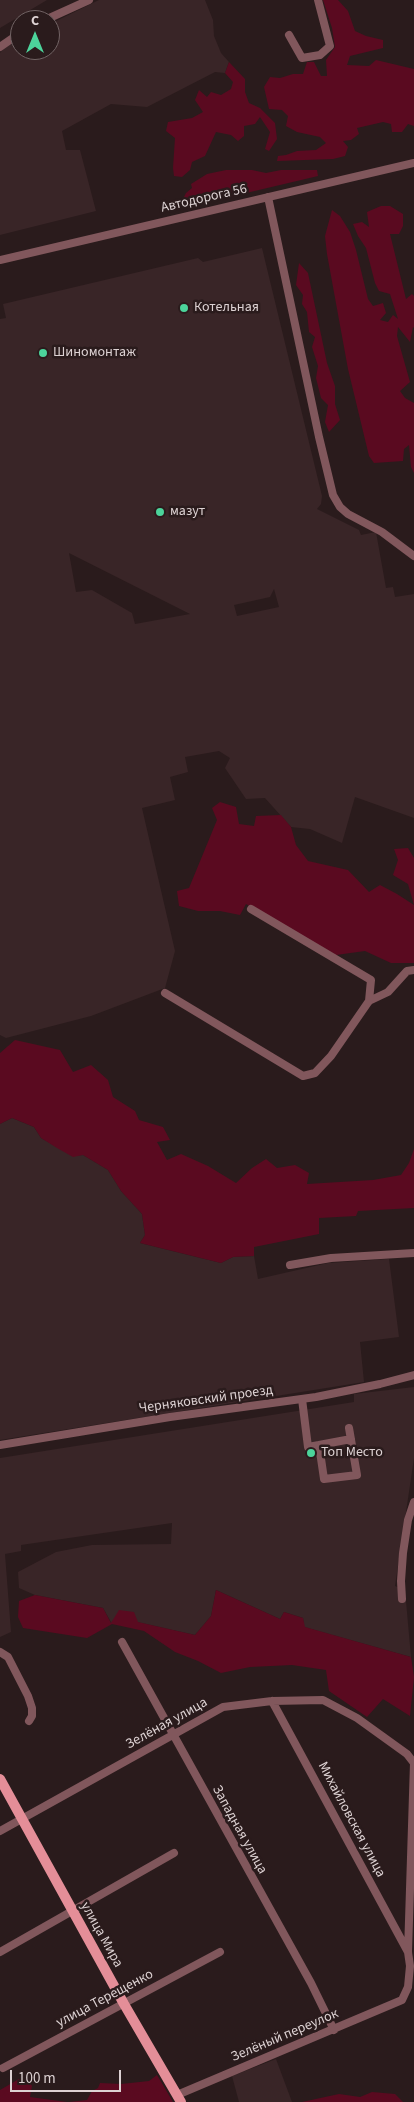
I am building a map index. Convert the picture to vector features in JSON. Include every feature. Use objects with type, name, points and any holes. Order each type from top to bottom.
[{"type":"main road","name":"улица Мира","points":[[0,1779],[124,2004],[179,2098]]},
{"type":"street","points":[[60,13],[89,0]]},
{"type":"street","points":[[289,35],[302,58],[320,55],[330,46],[318,0]]},
{"type":"street","name":"Автодорога 56","points":[[0,260],[414,163]]},
{"type":"street","points":[[268,197],[333,495],[340,507],[348,514],[382,532],[414,556]]},
{"type":"street","points":[[165,993],[303,1076],[315,1073],[331,1056],[369,1001],[371,980],[251,909]]},
{"type":"street","points":[[369,1001],[388,992],[407,971],[414,970]]},
{"type":"street","points":[[290,1265],[331,1258],[414,1253]]},
{"type":"street","name":"Черняковский проезд","points":[[0,1445],[170,1416],[302,1399],[380,1384],[414,1375]]},
{"type":"street","points":[[302,1399],[308,1447],[351,1438]]},
{"type":"street","points":[[319,1445],[324,1479],[357,1476],[350,1428]]},
{"type":"street","points":[[402,1599],[403,1553],[408,1520],[414,1502]]},
{"type":"street","name":"Западная улица","points":[[122,1642],[311,1983],[334,2030]]},
{"type":"street","points":[[0,1652],[8,1657],[28,1696],[32,1708],[32,1716],[29,1721]]},
{"type":"street","name":"Зелёная улица","points":[[0,1831],[223,1707],[272,1701],[323,1700],[357,1718],[407,1754],[414,1763],[408,1952]]},
{"type":"street","name":"Михайловская улица","points":[[272,1701],[408,1952]]},
{"type":"street","points":[[0,1952],[174,1853]]},
{"type":"street","name":"улица Терещенко","points":[[2,2068],[220,1952]]},
{"type":"street","name":"Зелёный переулок","points":[[179,2098],[402,2000],[408,1987],[410,1966],[408,1952]]},
{"type":"shaded area","points":[[0,0],[47,0],[30,10],[10,10],[10,22],[0,28]]},
{"type":"shaded area","points":[[99,0],[205,0],[213,20],[214,36],[221,53],[229,62],[225,73],[215,72],[147,107],[111,104],[62,131],[66,150],[80,150],[96,211],[0,235],[0,53],[10,44],[10,60],[60,60],[60,19]]},
{"type":"shaded area","points":[[323,0],[338,0],[348,11],[355,31],[383,40],[383,48],[350,56],[347,65],[369,66],[376,60],[414,69],[414,126],[408,124],[402,132],[392,132],[391,124],[383,122],[357,128],[359,134],[351,140],[343,141],[348,147],[345,156],[333,159],[277,161],[278,156],[297,151],[316,150],[326,143],[320,137],[297,132],[286,126],[288,116],[282,110],[269,109],[264,87],[270,77],[280,78],[293,74],[303,74],[307,62],[314,62],[321,76],[327,76],[326,60],[335,47],[332,28]]},
{"type":"shaded area","points":[[229,62],[245,79],[245,92],[249,103],[260,108],[275,123],[277,139],[269,151],[265,149],[270,132],[260,117],[255,124],[244,126],[244,136],[238,141],[231,135],[216,132],[205,156],[192,162],[190,170],[182,177],[174,176],[175,138],[166,131],[168,122],[192,118],[203,112],[195,100],[199,90],[207,97],[211,92],[221,95],[231,89],[233,82],[225,73]]},
{"type":"shaded area","points":[[226,170],[252,170],[266,173],[281,170],[317,170],[318,176],[225,198],[192,204],[181,203],[186,193],[192,188],[191,184],[207,174]]},
{"type":"shaded area","points":[[381,206],[390,206],[403,214],[403,226],[399,234],[390,234],[406,299],[412,294],[414,296],[414,328],[410,342],[398,327],[397,336],[410,382],[400,391],[405,398],[414,403],[414,473],[411,467],[409,445],[404,449],[403,461],[374,463],[369,456],[348,369],[327,254],[325,236],[332,210],[340,216],[350,232],[368,299],[373,306],[383,303],[386,313],[380,320],[388,322],[393,315],[398,319],[390,294],[379,291],[375,283],[366,248],[353,224],[362,222],[369,227],[367,212]]},
{"type":"shaded area","points":[[262,248],[322,496],[321,504],[317,509],[359,530],[361,535],[376,532],[386,588],[393,587],[395,597],[414,594],[414,818],[355,797],[342,843],[310,829],[291,827],[265,798],[246,799],[225,768],[230,758],[219,751],[185,757],[188,772],[170,777],[175,800],[142,808],[175,951],[165,988],[91,1016],[6,1038],[0,1035],[0,319],[6,318],[3,304],[198,258],[203,262]],"holes":[[[69,553],[190,614],[135,624],[132,613],[92,590],[76,592]],[[274,589],[279,607],[237,616],[234,605],[270,597]]]},
{"type":"shaded area","points":[[299,263],[308,273],[327,363],[335,386],[335,404],[340,420],[329,432],[325,422],[328,405],[321,398],[316,378],[318,366],[312,347],[315,337],[309,332],[307,312],[302,304],[303,295],[296,285]]},
{"type":"shaded area","points":[[220,802],[236,807],[239,824],[254,826],[256,816],[281,815],[291,827],[296,845],[308,861],[348,870],[369,892],[380,885],[414,905],[414,963],[391,963],[365,951],[336,955],[246,904],[240,915],[220,911],[198,911],[179,906],[177,891],[189,888],[217,820],[212,808]]},
{"type":"shaded area","points":[[408,848],[414,858],[414,905],[408,884],[393,875],[398,860],[394,849]]},
{"type":"shaded area","points":[[15,1040],[60,1050],[73,1072],[91,1065],[108,1080],[113,1097],[135,1111],[139,1120],[163,1127],[170,1140],[157,1142],[167,1160],[181,1154],[208,1166],[236,1183],[252,1168],[266,1159],[277,1168],[295,1165],[309,1173],[307,1184],[373,1180],[401,1175],[409,1163],[414,1149],[414,1208],[358,1211],[356,1216],[319,1218],[319,1234],[254,1247],[254,1256],[233,1257],[221,1263],[140,1243],[145,1235],[142,1214],[121,1191],[108,1170],[83,1155],[73,1157],[57,1148],[41,1138],[34,1127],[12,1118],[0,1124],[0,1053]]},
{"type":"shaded area","points":[[12,1118],[34,1127],[41,1138],[73,1156],[83,1155],[108,1170],[121,1191],[142,1214],[145,1235],[140,1243],[221,1263],[233,1257],[254,1256],[258,1279],[328,1263],[389,1259],[399,1337],[360,1342],[364,1382],[0,1440],[0,1124]]},
{"type":"shaded area","points":[[414,1387],[414,1458],[395,1586],[405,1590],[411,1657],[304,1627],[303,1618],[284,1612],[280,1619],[216,1590],[211,1616],[195,1635],[137,1622],[112,1624],[103,1608],[35,1595],[19,1588],[18,1572],[56,1552],[92,1545],[171,1544],[172,1523],[21,1545],[21,1551],[5,1554],[11,1632],[0,1637],[0,1458],[354,1402],[354,1394]]},
{"type":"shaded area","points":[[216,1590],[280,1619],[284,1612],[303,1618],[305,1627],[411,1657],[414,1677],[410,1716],[383,1699],[367,1717],[329,1691],[326,1670],[292,1665],[250,1667],[221,1673],[175,1652],[144,1631],[112,1624],[87,1638],[23,1628],[18,1617],[19,1601],[35,1595],[103,1608],[111,1623],[119,1610],[134,1612],[138,1622],[195,1635],[211,1616]]},
{"type":"shaded area","points":[[276,2059],[292,2102],[239,2102],[232,2076]]},
{"type":"shaded area","points":[[157,2075],[173,2102],[69,2102],[87,2100],[100,2083],[121,2084],[149,2081]]},
{"type":"shaded area","points":[[19,2079],[28,2080],[32,2086],[30,2097],[67,2102],[0,2102],[0,2090]]},
{"type":"shaded area","points":[[372,2092],[395,2094],[403,2102],[302,2102],[339,2094],[360,2097]]},
{"type":"place","name":"Котельная","points":[[184,308]]},
{"type":"place","name":"Шиномонтаж","points":[[43,353]]},
{"type":"place","name":"мазут","points":[[160,512]]},
{"type":"place","name":"Топ Место","points":[[311,1453]]}]
